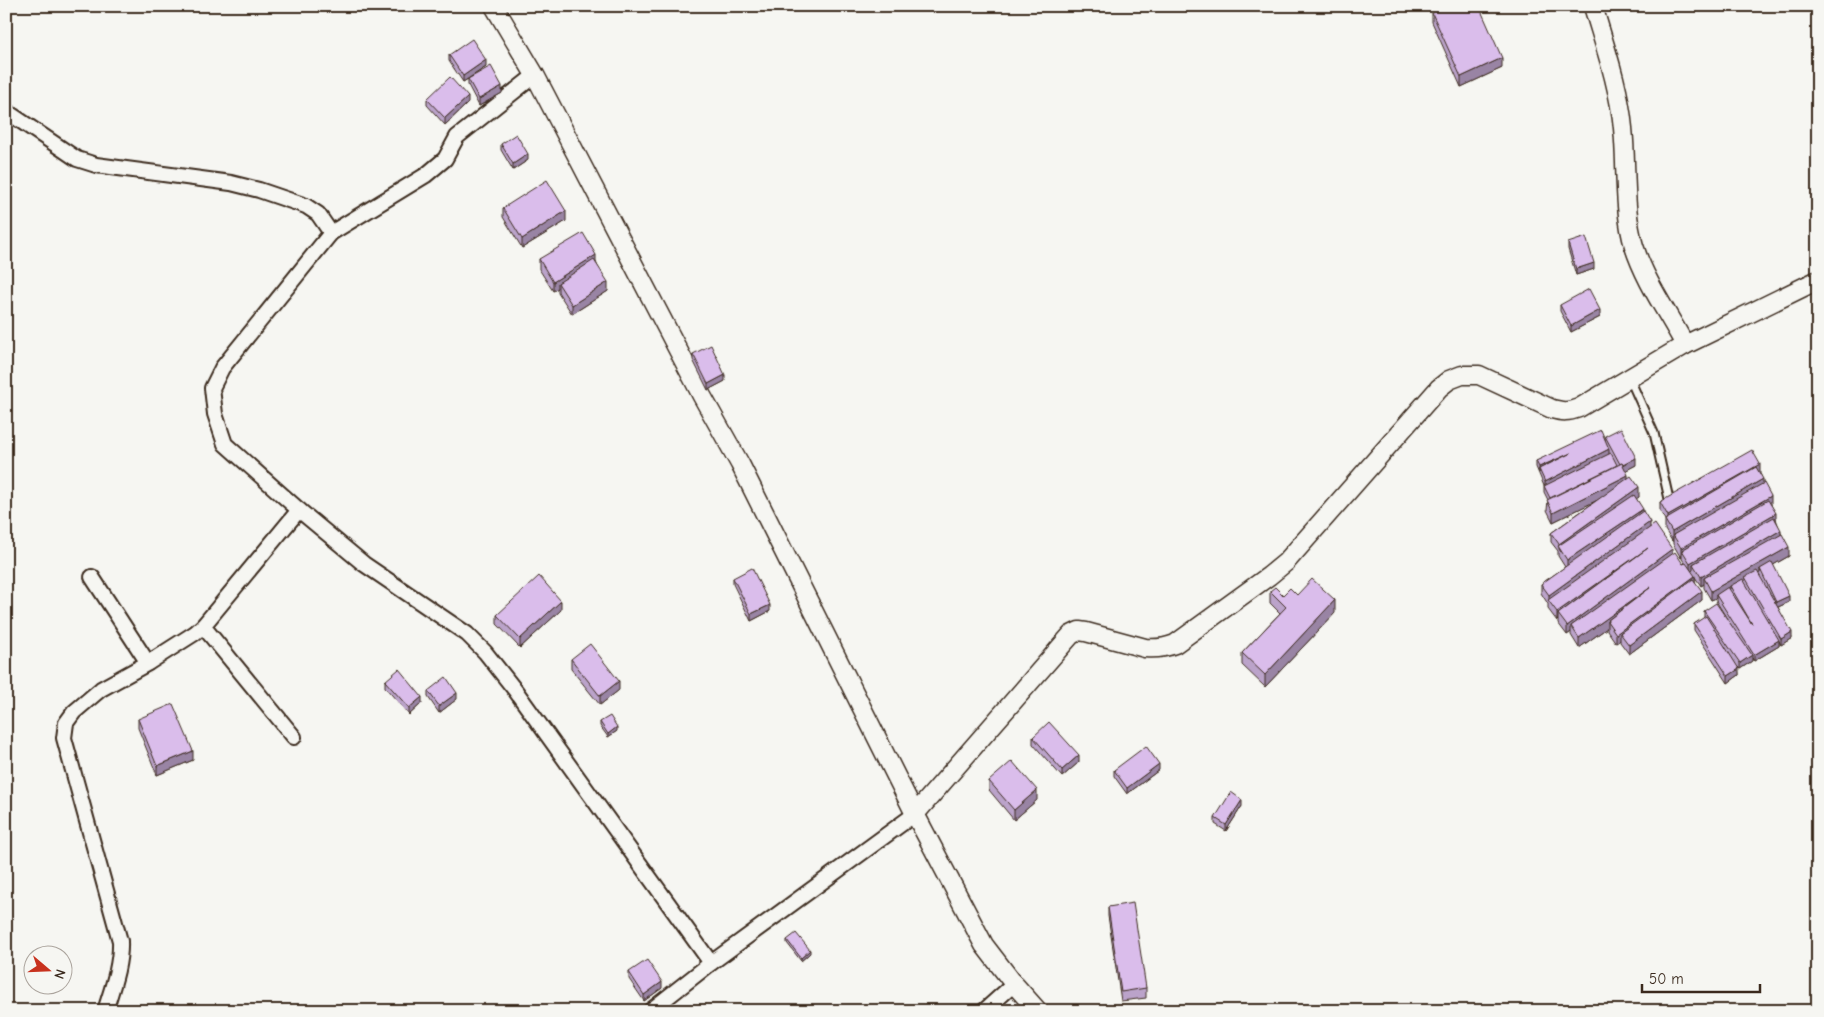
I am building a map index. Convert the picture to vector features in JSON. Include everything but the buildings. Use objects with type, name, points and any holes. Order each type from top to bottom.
[{"type":"street","points":[[494,6],[535,74],[702,396],[740,464],[915,814],[984,945],[1038,1011]]},
{"type":"street","points":[[1592,6],[1615,80],[1620,104],[1629,219],[1634,245],[1642,268],[1685,345]]},
{"type":"street","points":[[535,74],[457,137],[445,159],[426,175],[331,234],[222,368],[212,388],[215,414],[225,444],[299,510],[364,564],[467,634],[485,652],[515,690],[711,963]]},
{"type":"street","points":[[6,111],[77,159],[96,164],[231,183],[259,190],[306,206],[318,214],[331,234]]},
{"type":"street","points":[[650,1011],[711,963],[915,814],[1071,635],[1079,631],[1145,648],[1165,648],[1175,644],[1269,576],[1286,562],[1439,388],[1449,380],[1462,375],[1478,375],[1552,409],[1569,412],[1579,408],[1685,345],[1818,280]]},
{"type":"street","points":[[105,1011],[119,964],[121,953],[120,941],[64,738],[66,723],[74,712],[101,689],[148,663],[203,626],[299,510]]},
{"type":"street","points":[[92,577],[148,663]]},
{"type":"street","points":[[203,626],[294,737]]},
{"type":"street","points":[[984,1011],[1014,984]]},
{"type":"lane","points":[[1629,377],[1654,433],[1669,499]]}]
